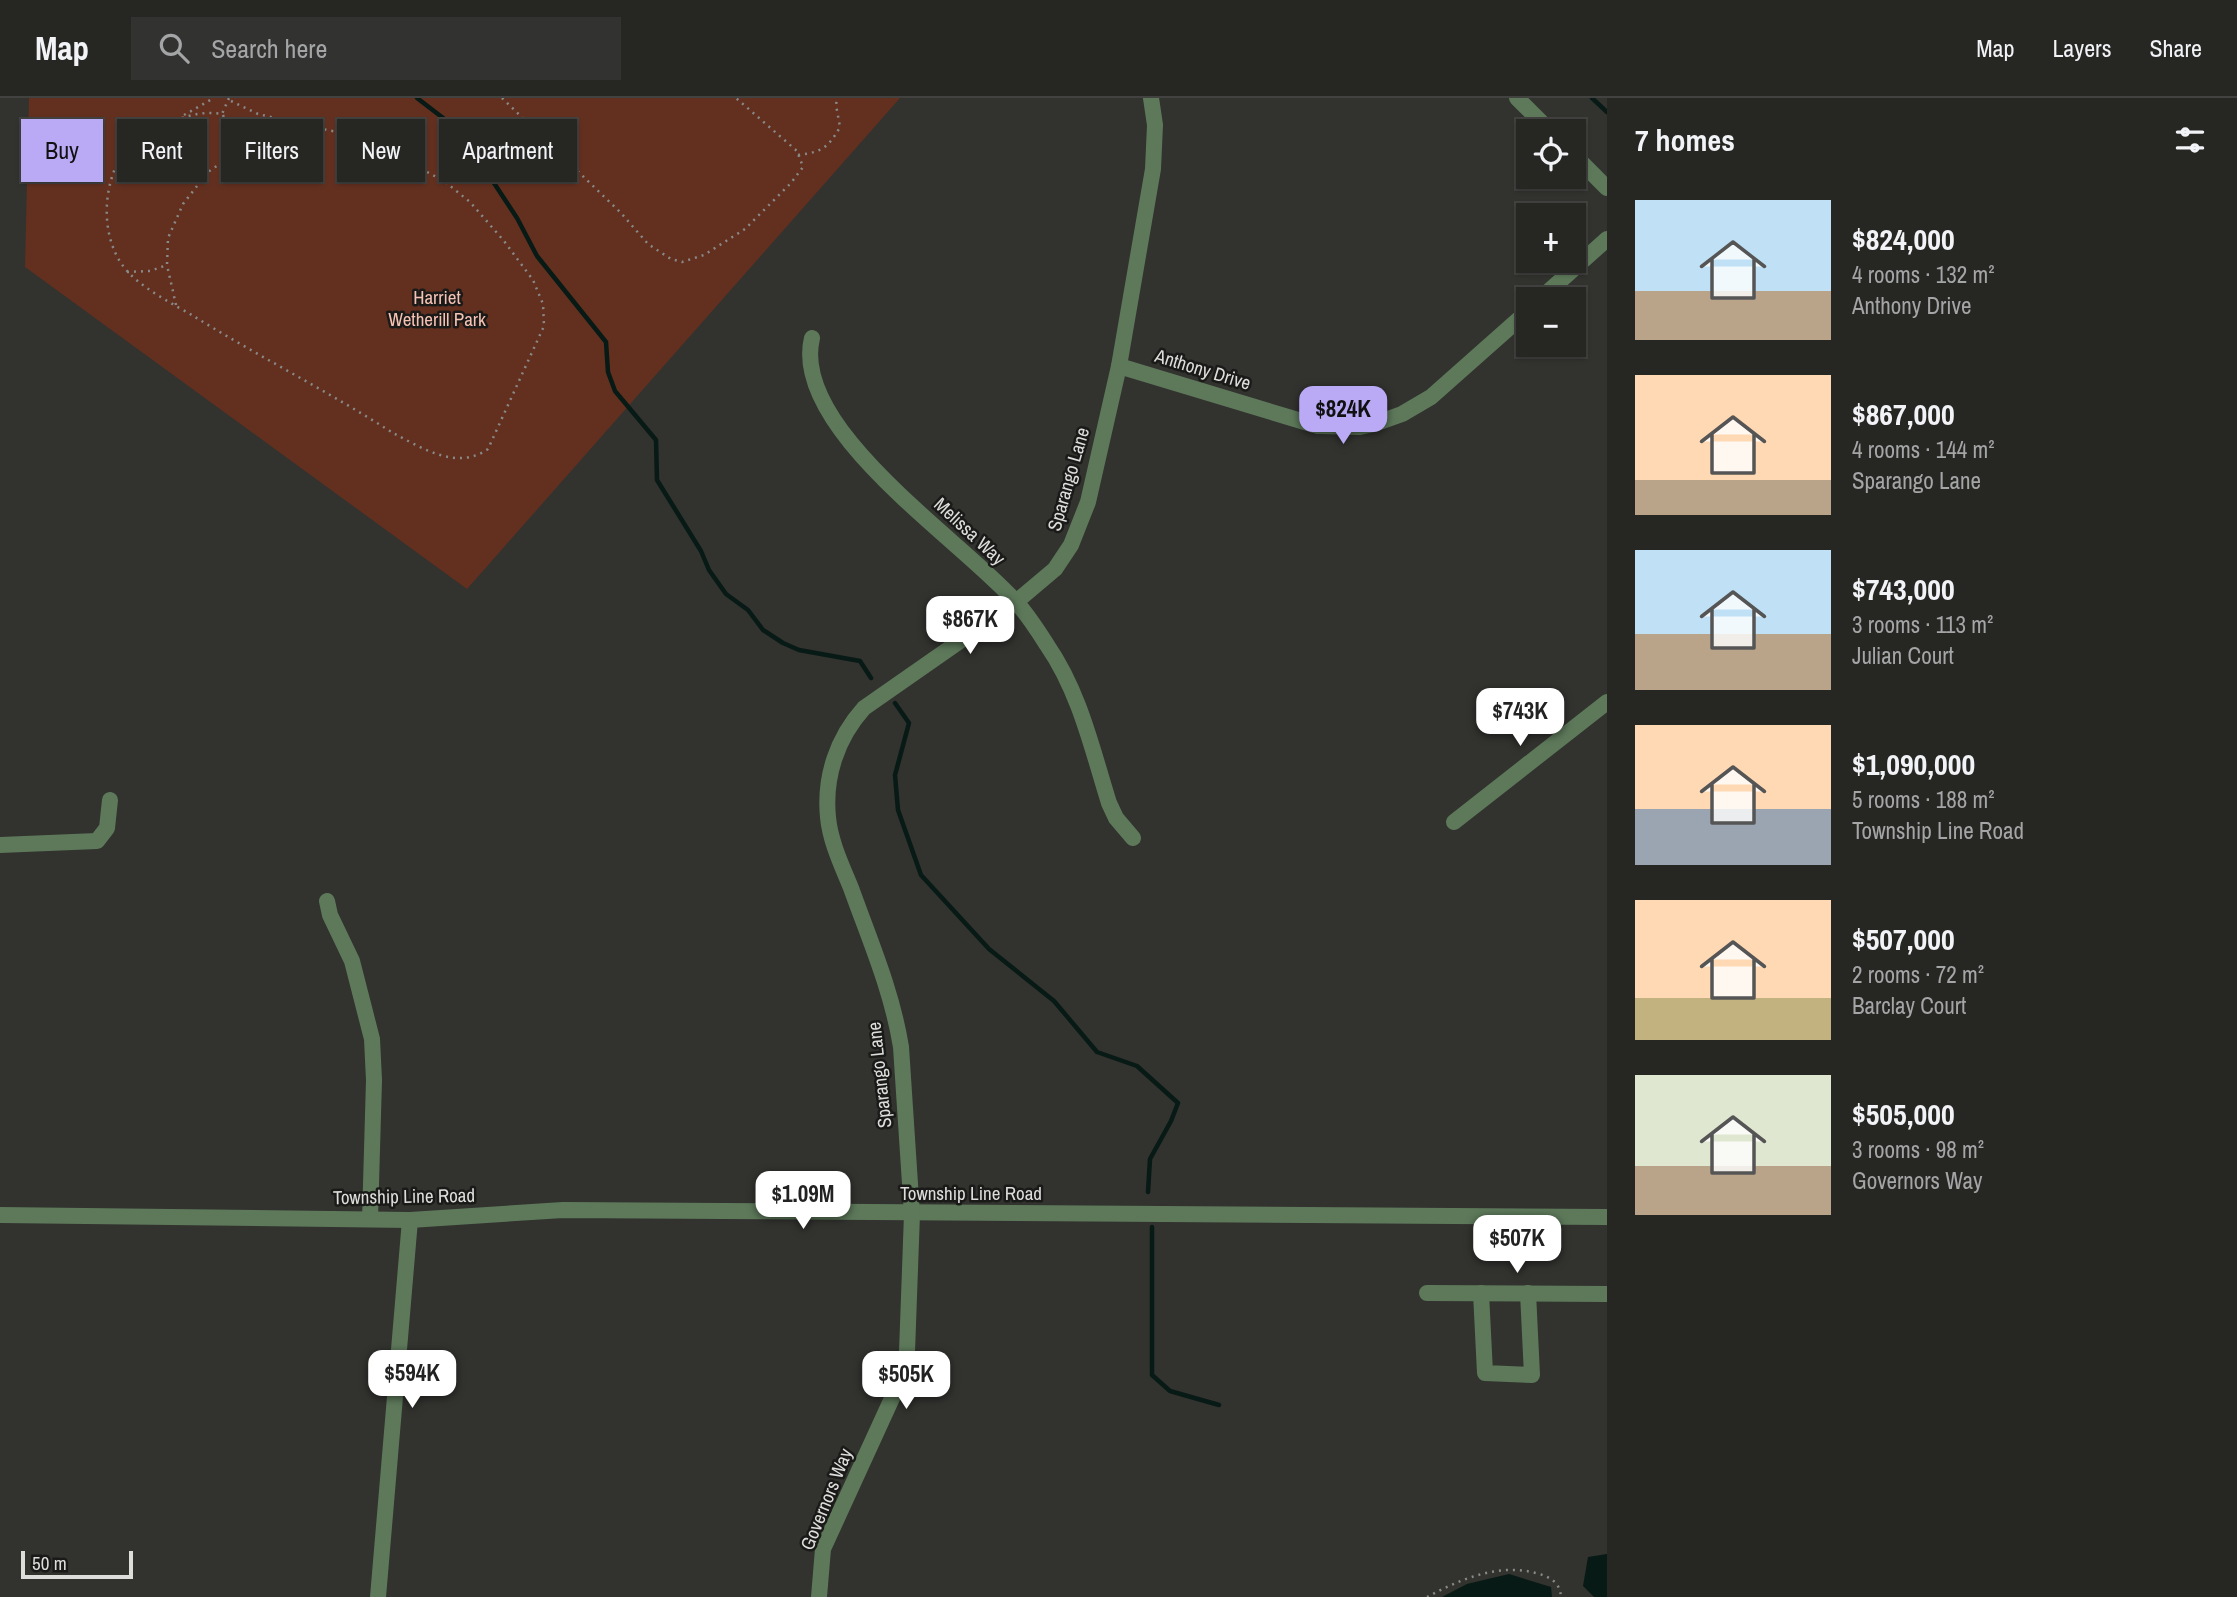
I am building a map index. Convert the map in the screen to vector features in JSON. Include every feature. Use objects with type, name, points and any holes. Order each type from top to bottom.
[{"type":"street","name":"Sparango Lane","points":[[912,1214],[897,1022],[889,991],[831,834],[828,817],[829,779],[837,750],[851,722],[864,708],[1016,602],[1055,569],[1071,545],[1088,502],[1119,366],[1153,169],[1155,125],[1152,98]]},
{"type":"street","points":[[1517,98],[1538,119]]},
{"type":"street","points":[[1586,167],[1607,188]]},
{"type":"street","points":[[1554,287],[1607,239]]},
{"type":"street","name":"Anthony Drive","points":[[1119,366],[1318,426],[1346,428],[1374,424],[1402,414],[1431,397],[1516,322]]},
{"type":"street","name":"Melissa Way","points":[[812,338],[809,350],[811,374],[838,427],[860,455],[1016,602],[1047,644],[1069,681],[1078,703],[1109,803],[1116,818],[1133,838]]},
{"type":"street","points":[[1454,822],[1607,702]]},
{"type":"street","points":[[0,845],[97,841],[107,828],[110,800]]},
{"type":"street","points":[[327,901],[330,915],[352,961],[372,1040],[374,1080],[370,1219]]},
{"type":"street","name":"Township Line Road","points":[[0,1215],[410,1220],[563,1210],[1607,1217]]},
{"type":"street","name":"Governors Way","points":[[819,1597],[823,1549],[899,1383],[907,1352],[912,1214]]},
{"type":"street","points":[[378,1597],[410,1220]]},
{"type":"street","points":[[1427,1293],[1607,1294]]},
{"type":"street","points":[[1481,1293],[1485,1373],[1532,1375],[1528,1293]]},
{"type":"path","points":[[214,98],[126,148],[109,182],[109,229],[115,255],[127,271],[176,305],[420,447],[457,459],[477,457],[488,449],[544,326],[543,304],[533,280],[505,241],[470,202],[444,181],[353,135],[323,129]]},
{"type":"path","points":[[502,98],[621,213],[648,244],[671,259],[682,262],[704,255],[745,229],[803,167],[797,151],[736,98]]},
{"type":"path","points":[[798,155],[819,152],[833,141],[840,127],[835,105],[837,98]]},
{"type":"path","points":[[224,119],[222,114],[229,99],[258,114],[279,119]]},
{"type":"path","points":[[179,117],[213,112],[222,114]]},
{"type":"path","points":[[176,305],[167,265],[168,238],[183,204],[208,172],[221,163]]},
{"type":"path","points":[[127,271],[150,271],[167,265]]},
{"type":"path","points":[[1427,1597],[1462,1580],[1506,1569],[1527,1570],[1549,1576],[1556,1582],[1561,1597]]},
{"type":"green space","name":"Harriet Wetherill Park","points":[[29,98],[900,98],[467,589],[25,267],[27,182],[103,182],[103,119],[29,119]]},
{"type":"water","points":[[1607,1554],[1607,1597],[1594,1597],[1583,1586],[1588,1557]]},
{"type":"water","points":[[1509,1574],[1551,1587],[1552,1597],[1442,1597],[1467,1584]]},
{"type":"waterway","points":[[417,98],[447,121],[469,145],[517,218],[537,256],[606,342],[608,372],[615,391],[656,440],[657,480],[701,551],[709,570],[726,594],[748,610],[763,630],[783,643],[799,650],[860,661],[871,678]]},
{"type":"waterway","points":[[1592,98],[1607,112]]},
{"type":"waterway","points":[[895,703],[909,723],[895,775],[898,810],[921,875],[989,949],[1054,1001],[1097,1052],[1137,1066],[1178,1103],[1150,1159],[1148,1192]]},
{"type":"waterway","points":[[1152,1227],[1152,1375],[1170,1391],[1219,1405]]}]
